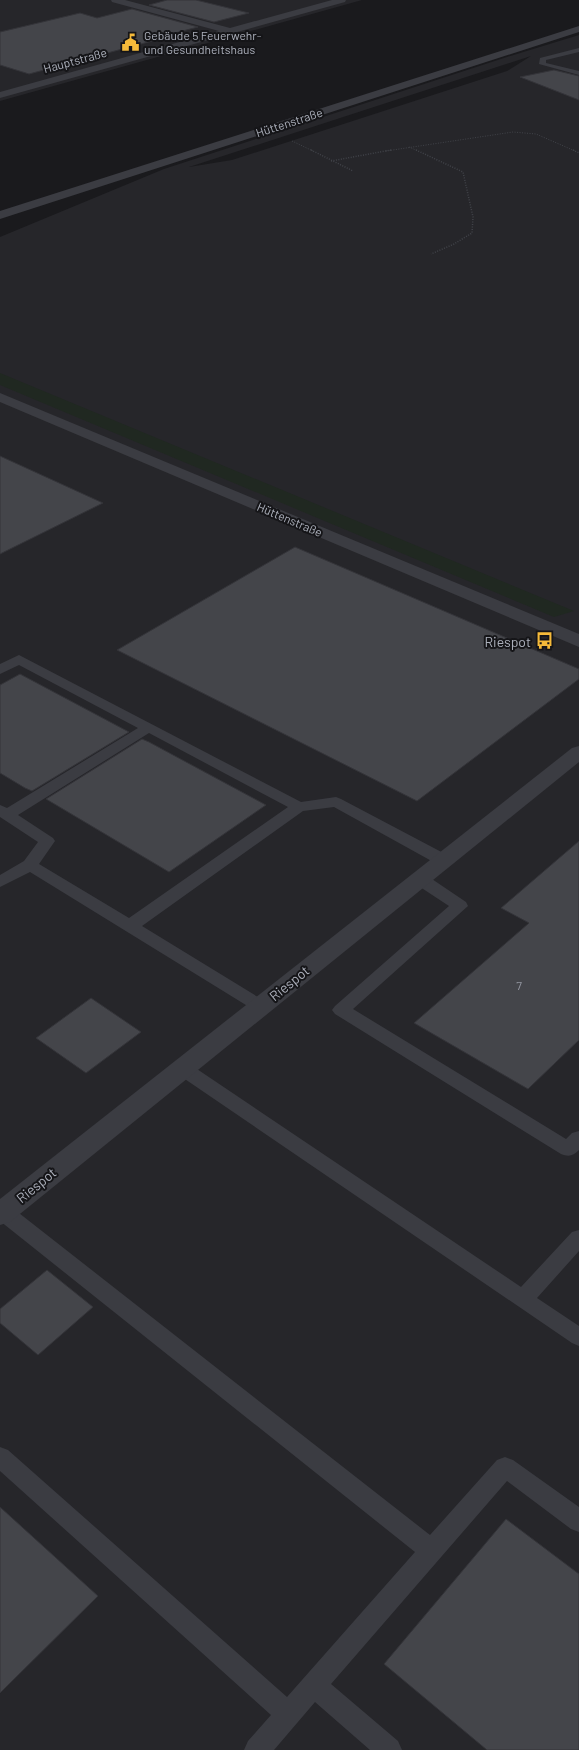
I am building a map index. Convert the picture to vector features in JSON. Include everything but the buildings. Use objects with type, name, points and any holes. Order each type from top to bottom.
[{"type":"street","points":[[121,0],[231,31]]},
{"type":"street","name":"Hauptstraße","points":[[0,95],[342,0]]},
{"type":"street","name":"Hüttenstraße","points":[[0,215],[579,29]]},
{"type":"street","name":"Hüttenstraße","points":[[0,397],[579,641]]},
{"type":"street","name":"Riespot","points":[[1,1213],[579,752]]},
{"type":"lane","points":[[579,50],[542,59],[543,64],[579,73]]},
{"type":"lane","points":[[0,670],[19,659],[300,807]]},
{"type":"lane","points":[[0,882],[30,865],[47,841],[3,813],[149,727]]},
{"type":"lane","points":[[130,926],[300,807],[336,802],[443,860]]},
{"type":"lane","points":[[30,865],[260,1006]]},
{"type":"lane","points":[[420,879],[460,906],[341,1010],[568,1149],[579,1138]]},
{"type":"lane","points":[[182,1068],[579,1337]]},
{"type":"lane","points":[[1,1213],[431,1550]]},
{"type":"lane","points":[[523,1299],[579,1238]]},
{"type":"lane","points":[[0,1457],[288,1714]]},
{"type":"lane","points":[[257,1750],[505,1467],[579,1521]]},
{"type":"lane","points":[[314,1684],[389,1750]]},
{"type":"path","points":[[272,127],[297,146],[353,171]]},
{"type":"path","points":[[331,161],[409,147],[513,132],[536,134],[579,153]]},
{"type":"path","points":[[409,147],[462,172],[473,216],[472,233],[454,244],[430,254]]},
{"type":"shaded area","points":[[0,0],[362,0],[0,101]]},
{"type":"shaded area","points":[[579,35],[579,1750],[0,1750],[0,237],[164,169]],"holes":[[[531,56],[507,71],[232,160],[189,167]]]},
{"type":"shaded area","points":[[0,373],[574,611],[554,617],[0,385]]},
{"type":"place","name":"Gebäude 5 Feuerwehr- und Gesundheitshaus","points":[[131,42]]},
{"type":"place","name":"Riespot","points":[[544,641]]}]
